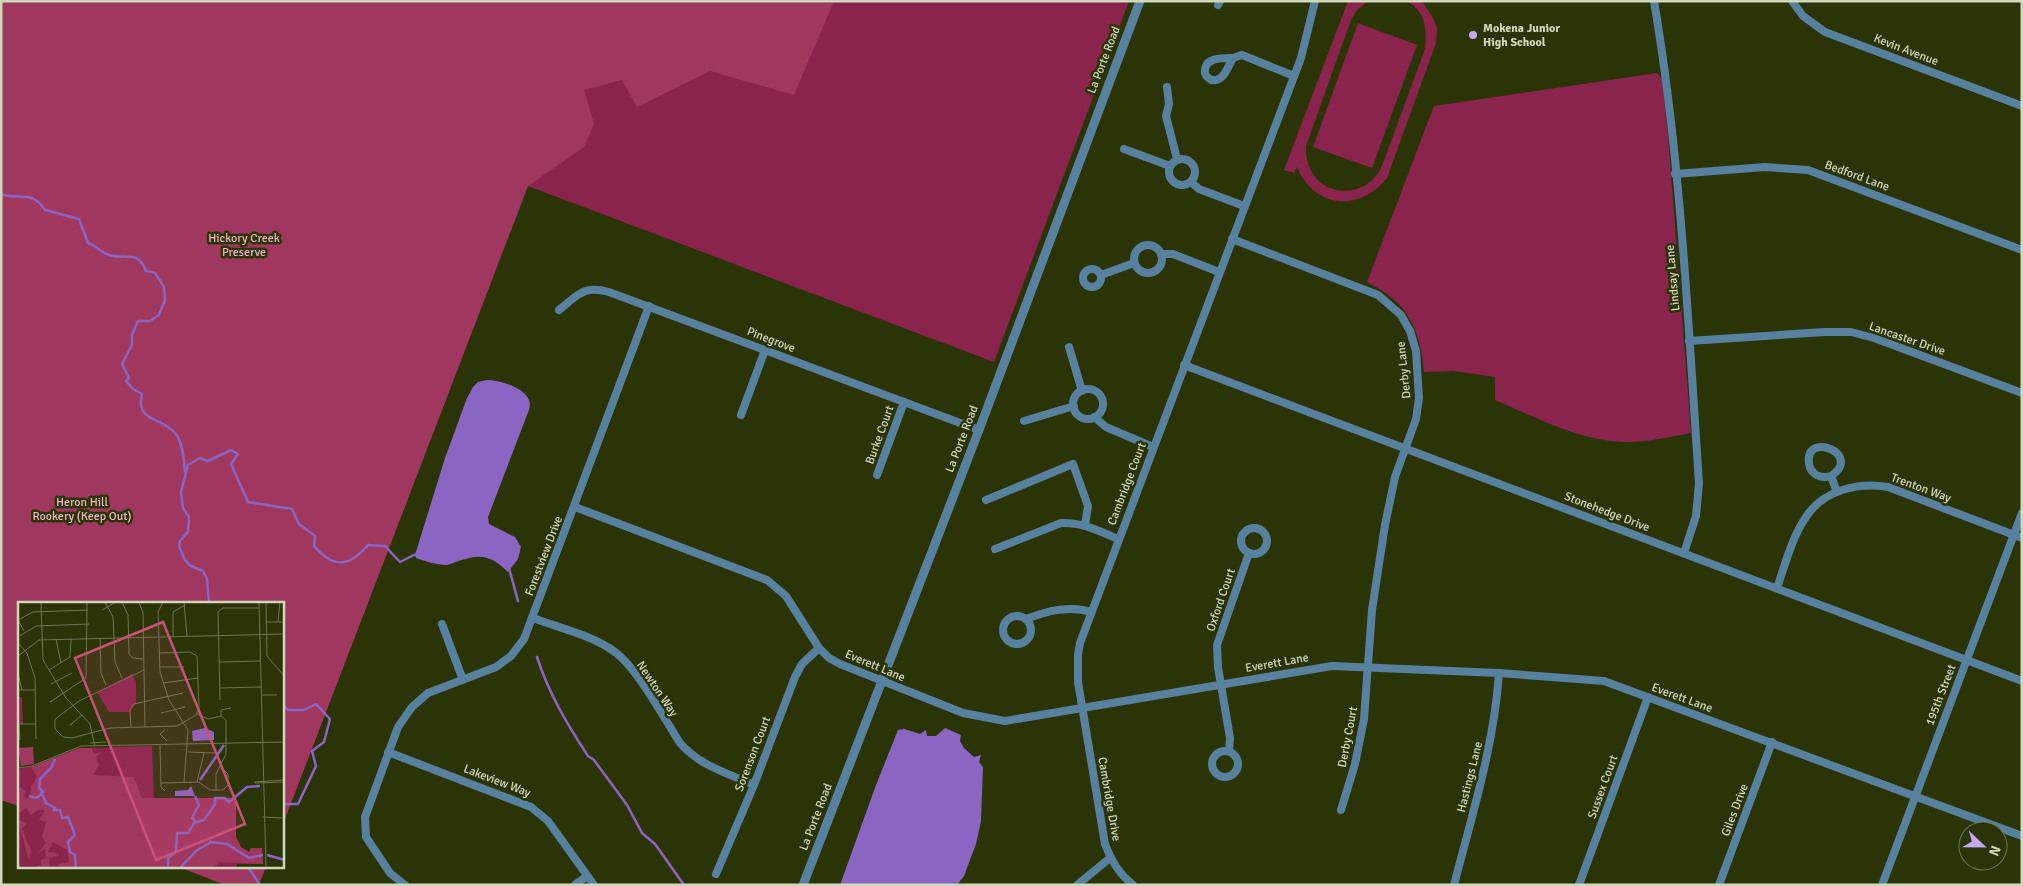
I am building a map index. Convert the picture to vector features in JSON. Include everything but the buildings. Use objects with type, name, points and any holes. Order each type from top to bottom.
[{"type":"street","name":"La Porte Road","points":[[803,885],[979,430],[1140,1]]},
{"type":"street","name":"Cambridge Court","points":[[1082,709],[1078,682],[1078,655],[1091,612],[1301,58],[1315,1]]},
{"type":"street","name":"Lindsay Lane","points":[[1654,1],[1663,56],[1675,174],[1699,494],[1694,525],[1684,552]]},
{"type":"street","name":"Kevin Avenue","points":[[1792,1],[1803,16],[1825,32],[2022,106]]},
{"type":"street","points":[[1232,58],[1242,55],[1294,76]]},
{"type":"street","points":[[1166,88],[1169,104],[1166,116],[1178,159]]},
{"type":"street","points":[[1124,149],[1170,166]]},
{"type":"street","points":[[1178,159],[1188,159],[1195,167],[1194,177],[1191,182],[1181,185],[1176,184],[1169,176],[1170,166],[1178,159]]},
{"type":"street","name":"Bedford Lane","points":[[1675,174],[1765,167],[1808,170],[2022,250]]},
{"type":"street","points":[[1191,182],[1199,189],[1244,206]]},
{"type":"street","name":"Derby Lane","points":[[1232,239],[1372,292],[1401,315],[1414,341],[1418,385],[1416,419],[1396,477],[1385,525],[1372,610],[1368,666]]},
{"type":"street","points":[[1144,245],[1154,246],[1161,254],[1160,265],[1152,272],[1141,271],[1134,263],[1135,252],[1144,245]]},
{"type":"street","points":[[1161,254],[1174,254],[1219,272]]},
{"type":"street","points":[[1101,275],[1134,263]]},
{"type":"street","name":"Pinegrove","points":[[559,310],[584,290],[593,289],[608,292],[650,306],[979,430]]},
{"type":"street","name":"Forestview Drive","points":[[405,885],[390,873],[366,837],[365,816],[401,721],[419,700],[438,688],[496,667],[511,656],[524,640],[650,306]]},
{"type":"street","name":"Lancaster Drive","points":[[1689,341],[1851,332],[1874,338],[2022,393]]},
{"type":"street","points":[[1069,347],[1082,391]]},
{"type":"street","points":[[741,415],[765,350]]},
{"type":"street","name":"Stonehedge Drive","points":[[1184,365],[2022,681]]},
{"type":"street","points":[[1094,417],[1102,410],[1102,398],[1094,390],[1082,391],[1075,398],[1074,406],[1078,414],[1082,417],[1094,417],[1106,427],[1153,447]]},
{"type":"street","name":"Burke Court","points":[[877,475],[904,402]]},
{"type":"street","points":[[1024,421],[1074,406]]},
{"type":"street","points":[[1820,447],[1830,448],[1838,454],[1840,464],[1831,476],[1821,477],[1812,472],[1810,467],[1809,462],[1812,453],[1820,447]]},
{"type":"street","points":[[986,500],[1073,464],[1088,506],[1085,525]]},
{"type":"street","points":[[1831,476],[1837,492]]},
{"type":"street","name":"Trenton Way","points":[[1777,588],[1806,517],[1817,503],[1845,488],[1872,485],[1888,487],[2022,538]]},
{"type":"street","name":"Everett Lane","points":[[575,507],[767,580],[786,596],[819,648],[829,658],[882,682],[964,713],[1005,721],[1332,666],[1368,666],[1499,673],[1604,682],[1772,742],[2022,836]]},
{"type":"street","name":"195th Street","points":[[1882,885],[2022,513]]},
{"type":"street","points":[[995,549],[1061,523],[1073,522],[1118,539]]},
{"type":"street","name":"Oxford Court","points":[[1229,752],[1230,738],[1217,645],[1249,553]]},
{"type":"street","points":[[1026,619],[1046,612],[1073,608],[1091,612]]},
{"type":"street","name":"Newton Way","points":[[533,618],[598,642],[616,653],[632,670],[688,752],[711,767],[754,785]]},
{"type":"street","points":[[442,624],[463,680]]},
{"type":"street","name":"Sorenson Court","points":[[716,874],[754,785],[794,677],[802,664],[819,648]]},
{"type":"street","name":"Derby Court","points":[[1341,810],[1355,764],[1363,726],[1368,666]]},
{"type":"street","name":"Hastings Lane","points":[[1454,885],[1488,754],[1496,713],[1499,673]]},
{"type":"street","name":"Sussex Court","points":[[1579,885],[1648,697]]},
{"type":"street","name":"Cambridge Drive","points":[[1082,709],[1104,836],[1110,858],[1120,872],[1134,885]]},
{"type":"street","name":"Giles Drive","points":[[1718,885],[1772,742]]},
{"type":"street","name":"Lakeview Way","points":[[388,752],[531,807],[548,822],[594,885]]},
{"type":"street","points":[[1077,885],[1110,858]]},
{"type":"street","points":[[575,885],[588,876]]},
{"type":"green space","name":"Hickory Creek Preserve","points":[[1,1],[1129,1],[994,362],[528,186],[284,821],[284,602],[18,602],[18,806],[1,800]]},
{"type":"green space","name":"Hickory Creek Preserve","points":[[1,1],[834,1],[794,95],[710,71],[637,107],[622,80],[584,90],[594,124],[584,147],[528,186],[284,821],[284,602],[18,602],[18,806],[1,800]]},
{"type":"green space","points":[[1348,1],[1368,1],[1357,10],[1351,20],[1306,146],[1307,158],[1315,177],[1331,189],[1353,190],[1364,186],[1375,177],[1382,166],[1425,49],[1426,34],[1424,21],[1418,10],[1406,1],[1422,1],[1437,28],[1436,43],[1387,178],[1364,197],[1351,201],[1338,201],[1326,198],[1314,191],[1305,181],[1297,167],[1294,173],[1284,170]]},
{"type":"green space","points":[[1358,23],[1417,45],[1372,168],[1313,147]]},
{"type":"green space","points":[[1657,73],[1662,79],[1668,136],[1691,433],[1639,442],[1622,442],[1589,437],[1557,427],[1495,400],[1495,377],[1454,371],[1424,372],[1419,342],[1409,318],[1393,299],[1367,282],[1434,106]]},
{"type":"green space","points":[[182,868],[266,868],[259,885],[225,885]]},
{"type":"shaded area","points":[[487,380],[498,381],[517,388],[526,395],[530,404],[488,517],[489,524],[515,537],[521,547],[518,559],[508,572],[487,558],[469,558],[447,565],[435,564],[416,558],[415,555],[445,458],[467,398],[478,382]]},
{"type":"shaded area","points":[[945,728],[961,735],[960,741],[964,748],[974,757],[981,755],[979,762],[983,767],[981,821],[976,844],[964,876],[957,885],[840,885],[898,730],[904,729],[920,734],[926,730],[927,736],[936,736]]},
{"type":"waterway","points":[[1,194],[30,198],[35,200],[45,210],[79,219],[88,243],[109,255],[135,258],[143,264],[146,271],[155,273],[164,287],[165,300],[159,315],[150,321],[138,321],[132,335],[132,345],[122,364],[129,378],[126,381],[133,389],[142,394],[142,410],[146,415],[164,424],[176,434],[183,452],[185,472]]},
{"type":"waterway","points":[[209,602],[207,579],[203,571],[191,566],[185,560],[179,546],[180,541],[188,532],[189,517],[183,508],[181,492],[188,465],[200,458],[208,461],[231,450],[238,454],[231,464],[248,502],[292,509],[299,524],[315,536],[314,546],[328,559],[335,562],[348,561],[368,545],[385,546],[400,562],[418,553]]},
{"type":"waterway","points":[[509,568],[518,601]]},
{"type":"waterway","points":[[537,657],[553,696],[580,744],[627,805],[642,833],[655,844],[684,885]]},
{"type":"waterway","points":[[284,706],[288,710],[304,710],[316,704],[330,719],[324,742],[312,751],[316,766],[298,804],[284,804]]},
{"type":"waterway","points":[[249,868],[260,885]]},
{"type":"place","name":"Mokena Junior High School","points":[[1473,35]]},
{"type":"park label","name":"Heron Hill Rookery (Keep Out)","points":[[82,509]]}]
